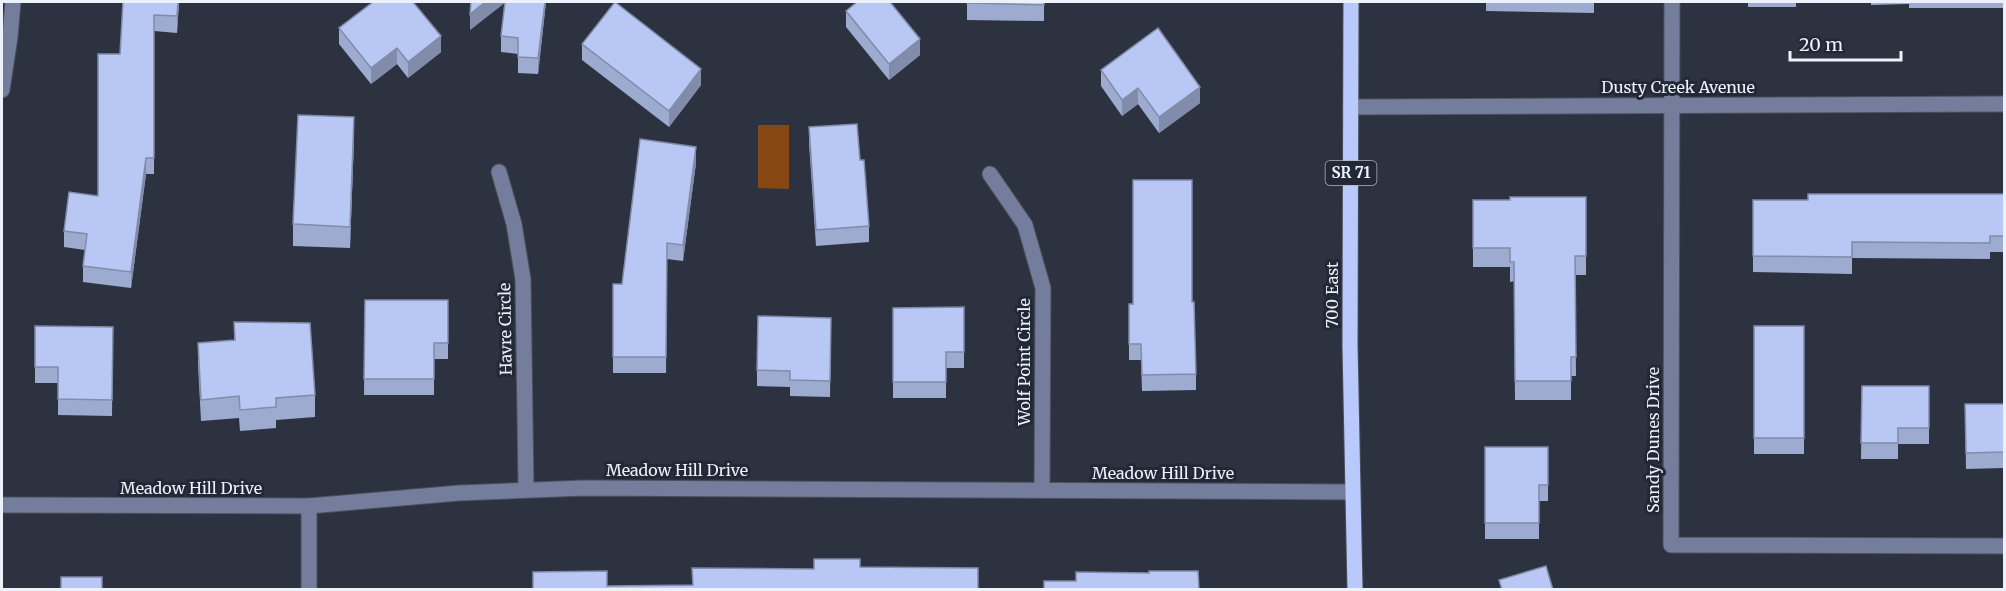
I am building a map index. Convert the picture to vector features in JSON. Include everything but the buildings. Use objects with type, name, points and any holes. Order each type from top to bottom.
[{"type":"main road","name":"700 East","points":[[1352,2],[1350,345],[1355,590]]},
{"type":"street","points":[[2,90],[13,2]]},
{"type":"street","name":"Sandy Dunes Drive","points":[[1672,2],[1671,545],[2004,546]]},
{"type":"street","name":"Dusty Creek Avenue","points":[[1351,107],[2004,104]]},
{"type":"street","name":"Havre Circle","points":[[499,172],[514,224],[523,279],[525,489]]},
{"type":"street","name":"Wolf Point Circle","points":[[990,174],[1024,225],[1042,288],[1042,490]]},
{"type":"street","name":"Meadow Hill Drive","points":[[2,505],[309,506],[525,489],[584,488],[1352,492]]},
{"type":"street","points":[[309,506],[309,590]]},
{"type":"shaded area","points":[[758,125],[789,125],[789,189],[758,188]]}]
